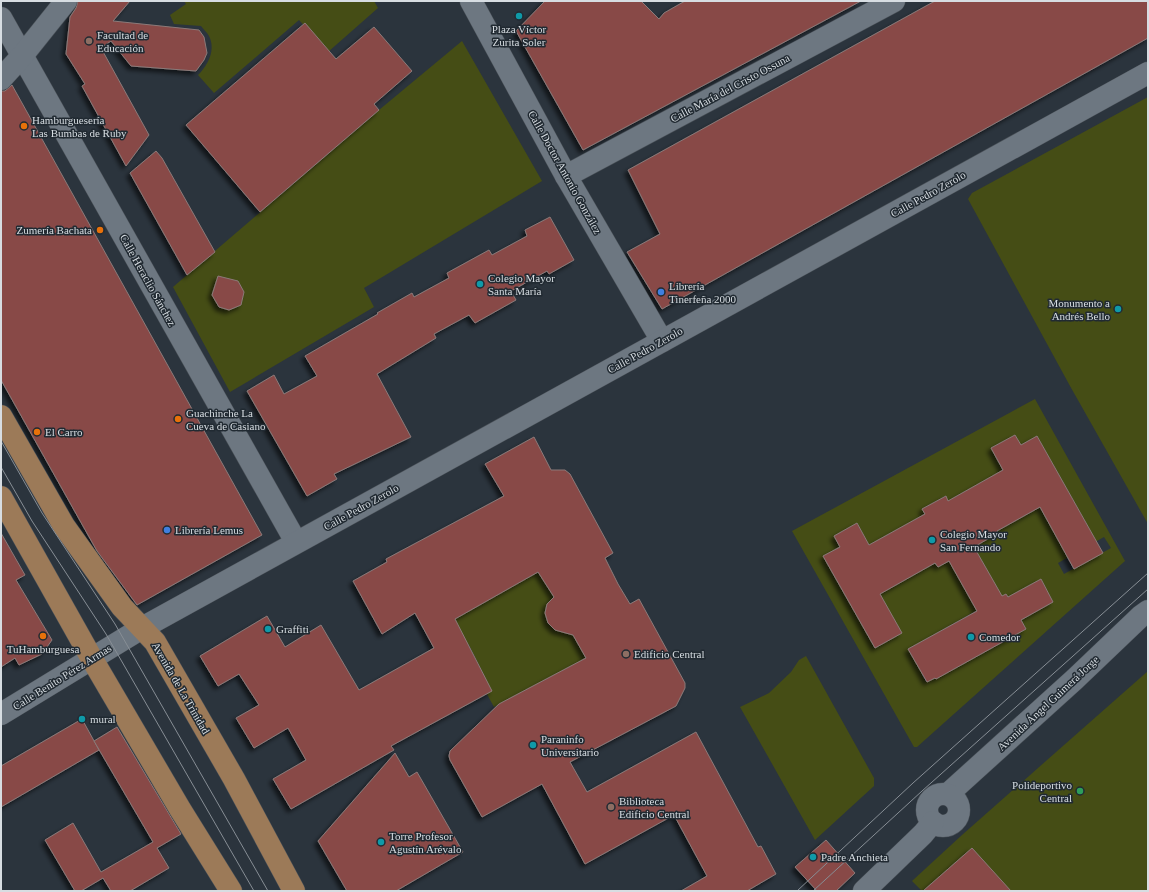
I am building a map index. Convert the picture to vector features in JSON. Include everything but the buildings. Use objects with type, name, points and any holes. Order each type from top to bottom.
[{"type":"main road","name":"Avenida de La Trinidad","points":[[1,416],[64,526],[122,607],[155,642],[234,779],[294,891]]},
{"type":"main road","points":[[1,498],[92,659],[180,809],[231,891]]},
{"type":"street","points":[[1,80],[66,1]]},
{"type":"street","name":"Calle Doctor Antonio González","points":[[471,1],[566,176],[662,341]]},
{"type":"street","name":"Calle María del Cristo Ossuna","points":[[566,176],[894,1]]},
{"type":"street","name":"Calle Heraclio Sánchez","points":[[1,18],[296,542]]},
{"type":"street","name":"Calle Pedro Zerolo","points":[[142,628],[1148,73]]},
{"type":"street","name":"Avenida Ángel Guimerá Jorge","points":[[864,891],[923,834],[932,822],[941,826],[950,823],[957,817],[958,808],[955,800],[948,794],[1148,611]]},
{"type":"street","name":"Calle Benito Pérez Armas","points":[[1,714],[142,628]]},
{"type":"green space","points":[[184,1],[374,1],[378,8],[328,52],[299,20],[214,93],[198,75],[205,67],[210,57],[212,47],[209,36],[201,26],[174,24],[170,15],[186,4]]},
{"type":"green space","points":[[462,41],[542,181],[364,288],[374,307],[230,392],[173,287],[379,110]]},
{"type":"green space","points":[[1148,97],[1148,524],[1070,386],[968,199],[972,193]]},
{"type":"green space","points":[[1035,399],[1125,561],[917,747],[914,747],[792,531]],"holes":[[[1015,435],[1021,445],[1037,436],[1089,528],[1061,544],[1040,507],[997,531],[998,533],[974,547],[993,581],[968,595],[949,561],[938,567],[935,563],[880,594],[901,633],[875,648],[823,556],[840,547],[834,536],[857,523],[869,545],[925,514],[922,509],[945,496],[948,501],[1003,470],[991,448]],[[1104,537],[1111,548],[1064,574],[1058,563]],[[1041,579],[1053,602],[1021,620],[1026,629],[936,679],[935,678],[926,682],[922,675],[931,670],[921,653],[912,657],[908,649],[1006,594],[1008,597]]]},
{"type":"green space","points":[[538,572],[554,597],[586,658],[494,707],[478,678],[484,675],[469,645],[447,623]]},
{"type":"green space","points":[[806,656],[874,778],[874,786],[815,840],[740,707],[769,693],[791,672],[799,660]]},
{"type":"green space","name":"Polideportivo Central","points":[[1148,671],[1148,891],[922,891],[912,881],[962,835]]},
{"type":"tram line","points":[[1,441],[42,513],[115,624],[268,891]]},
{"type":"tram line","points":[[1,467],[32,521],[106,634],[254,891]]},
{"type":"tram line","points":[[797,891],[913,783],[1148,573]]},
{"type":"tram line","points":[[813,891],[922,791],[1148,589]]},
{"type":"place","name":"Plaza Víctor Zurita Soler","points":[[519,16]]},
{"type":"place","name":"Facultad de Educación","points":[[89,41]]},
{"type":"place","name":"Hamburguesería Las Bumbas de Ruby","points":[[24,126]]},
{"type":"place","name":"Zumería Bachata","points":[[100,230]]},
{"type":"place","name":"Colegio Mayor Santa María","points":[[480,284]]},
{"type":"place","name":"Librería Tinerfeña 2000","points":[[661,292]]},
{"type":"place","name":"Monumento a Andrés Bello","points":[[1118,309]]},
{"type":"place","name":"Guachinche La Cueva de Casiano","points":[[178,419]]},
{"type":"place","name":"El Carro","points":[[37,432]]},
{"type":"place","name":"Librería Lemus","points":[[167,530]]},
{"type":"place","name":"Colegio Mayor San Fernando","points":[[932,540]]},
{"type":"place","name":"Graffiti","points":[[268,629]]},
{"type":"place","name":"TuHamburguesa","points":[[43,636]]},
{"type":"place","name":"Comedor","points":[[971,637]]},
{"type":"place","name":"Edificio Central","points":[[626,654]]},
{"type":"place","name":"mural","points":[[82,719]]},
{"type":"place","name":"Paraninfo Universitario","points":[[533,745]]},
{"type":"place","name":"Polideportivo Central","points":[[1080,791]]},
{"type":"place","name":"Biblioteca Edificio Central","points":[[611,807]]},
{"type":"place","name":"Torre Profesor Agustín Arévalo","points":[[381,842]]},
{"type":"place","name":"Padre Anchieta","points":[[813,857]]}]
